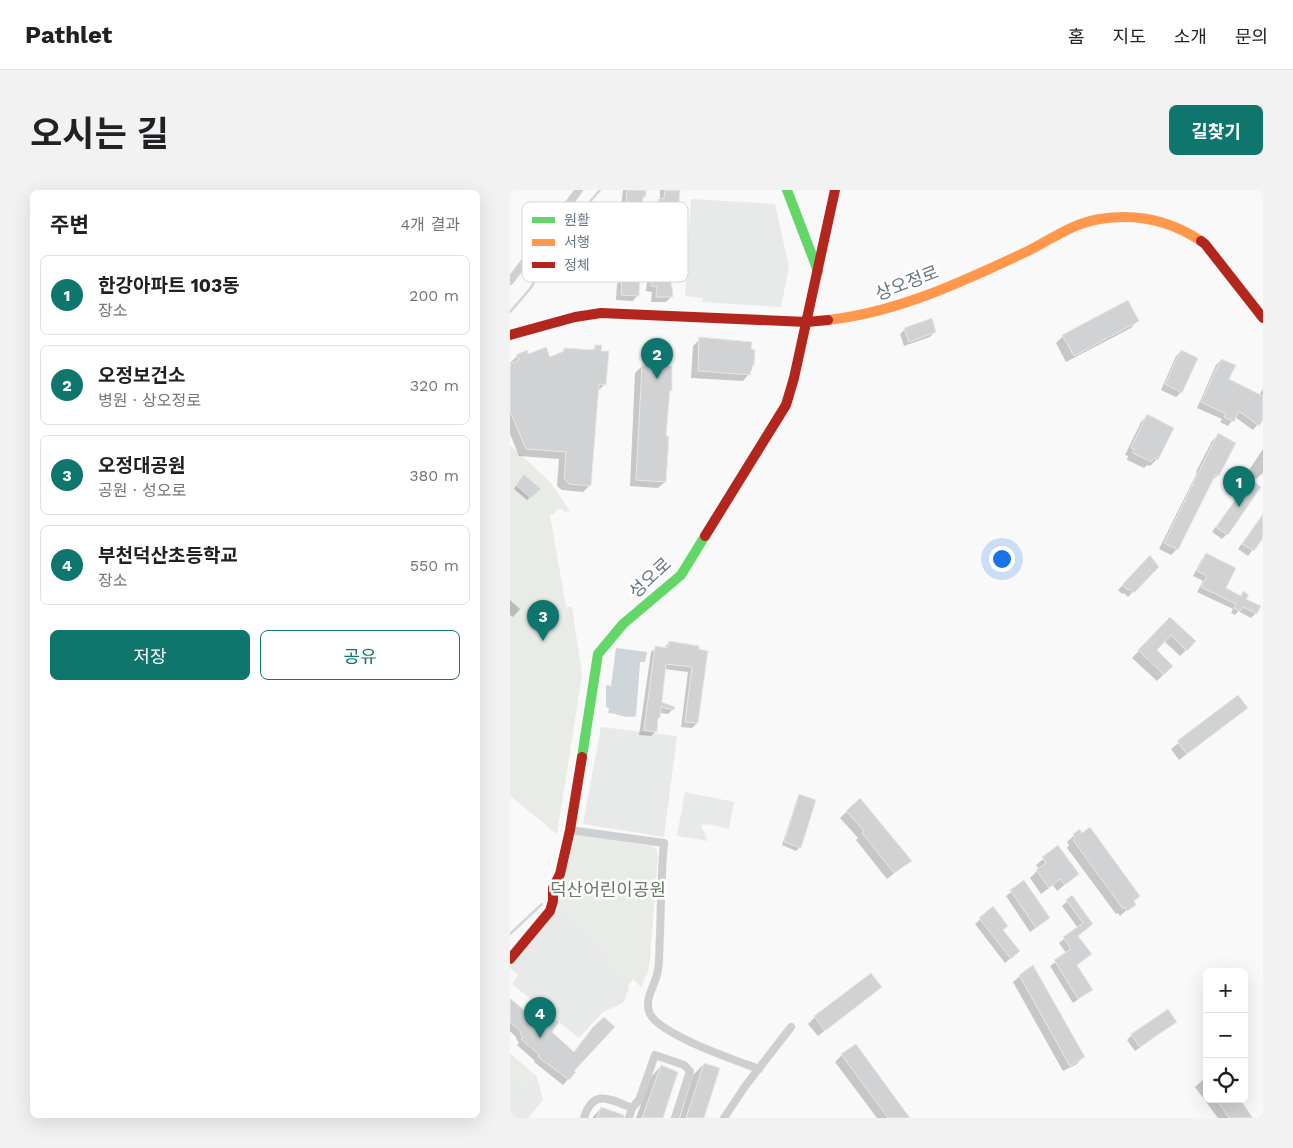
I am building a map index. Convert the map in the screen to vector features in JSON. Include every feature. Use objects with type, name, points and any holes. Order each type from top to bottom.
[{"type":"street","points":[[570,202],[579,190]]},
{"type":"street","points":[[787,190],[818,272]]},
{"type":"street","name":"성오로","points":[[510,959],[550,911],[553,901],[553,888],[560,874],[570,830],[598,654],[623,624],[681,575],[786,405],[807,322],[835,190]]},
{"type":"street","name":"상오정로","points":[[510,335],[574,317],[601,313],[807,322],[838,320],[877,312],[905,303],[1029,249],[1060,232],[1083,223],[1105,217],[1126,216],[1147,218],[1169,224],[1199,239],[1205,244],[1263,318]]},
{"type":"street","points":[[510,280],[522,264]]},
{"type":"street","points":[[570,830],[664,843],[658,971],[648,998],[649,1012],[664,1027],[686,1039],[716,1053],[759,1068]]},
{"type":"street","points":[[724,1118],[728,1110],[791,1027]]},
{"type":"street","points":[[629,1118],[632,1108],[639,1100],[655,1055],[684,1065],[690,1071],[675,1118]]},
{"type":"street","points":[[584,1118],[587,1108],[596,1099],[605,1097],[632,1108]]},
{"type":"shaded area","points":[[691,199],[775,204],[789,267],[781,307],[702,302],[703,298],[685,296],[686,282],[688,282]]},
{"type":"shaded area","points":[[616,648],[647,652],[645,662],[640,662],[636,716],[627,717],[608,713],[609,708],[606,707],[606,685],[611,686]]},
{"type":"shaded area","points":[[601,727],[677,736],[664,837],[583,824]]},
{"type":"shaded area","points":[[685,792],[734,802],[729,829],[709,824],[701,825],[708,841],[677,836]]},
{"type":"shaded area","points":[[559,908],[615,957],[607,968],[629,988],[623,1003],[603,1012],[579,1038],[512,984],[518,975],[510,966]]},
{"type":"shaded area","points":[[536,1074],[543,1100],[528,1118],[510,1118],[510,1079],[523,1090]]},
{"type":"green space","points":[[510,445],[550,482],[570,511],[564,512],[563,509],[555,510],[555,514],[550,515],[566,607],[572,607],[582,675],[557,834],[510,796]]},
{"type":"green space","name":"덕산어린이공원","points":[[576,834],[652,846],[657,850],[650,959],[648,972],[641,987],[633,979],[627,987],[607,968],[613,960],[559,908],[557,903]]},
{"type":"green space","points":[[510,1053],[535,1075],[523,1091],[510,1079]]},
{"type":"building","points":[[627,190],[646,190],[646,197],[643,197],[643,202],[626,202]]},
{"type":"building","points":[[665,190],[680,190],[679,202],[659,202],[659,198],[664,199]]},
{"type":"building","points":[[622,282],[640,282],[639,296],[621,295]]},
{"type":"building","points":[[651,282],[671,282],[673,297],[656,297],[657,287],[651,286]]},
{"type":"building","points":[[1128,300],[1139,321],[1074,356],[1062,335]]},
{"type":"building","points":[[932,318],[936,332],[909,342],[904,328]]},
{"type":"building","points":[[699,337],[752,342],[751,349],[755,350],[754,366],[752,366],[752,371],[750,371],[751,375],[698,371]]},
{"type":"building","points":[[595,345],[602,345],[601,351],[609,351],[606,385],[599,384],[591,486],[569,484],[564,478],[566,452],[526,449],[510,411],[510,364],[519,360],[516,355],[527,350],[528,354],[546,347],[550,357],[564,351],[564,348],[595,350]]},
{"type":"building","points":[[1181,350],[1198,358],[1182,393],[1165,384]]},
{"type":"building","points":[[1221,359],[1236,365],[1229,379],[1263,396],[1263,420],[1259,426],[1239,411],[1234,422],[1224,417],[1226,414],[1201,402]]},
{"type":"building","points":[[642,365],[672,366],[672,391],[670,390],[666,436],[669,436],[666,482],[636,480]]},
{"type":"building","points":[[1147,414],[1174,428],[1158,460],[1154,458],[1151,462],[1133,453],[1134,449],[1131,448]]},
{"type":"building","points":[[1218,433],[1236,443],[1219,476],[1216,474],[1178,550],[1164,543]]},
{"type":"building","points":[[524,474],[541,489],[531,498],[516,485]]},
{"type":"building","points":[[1250,479],[1261,487],[1228,535],[1216,527]]},
{"type":"building","points":[[1263,514],[1263,538],[1254,551],[1242,544]]},
{"type":"building","points":[[1206,553],[1236,568],[1226,588],[1241,596],[1243,591],[1249,595],[1246,599],[1261,606],[1257,614],[1243,607],[1240,611],[1234,608],[1236,604],[1201,587],[1207,576],[1197,571]]},
{"type":"building","points":[[1150,555],[1159,567],[1134,593],[1130,589],[1128,590],[1122,585]]},
{"type":"building","points":[[1170,617],[1196,641],[1187,651],[1171,635],[1157,650],[1173,666],[1164,675],[1138,650]]},
{"type":"building","points":[[669,641],[699,646],[699,649],[708,651],[698,723],[685,722],[692,667],[666,664],[662,702],[675,707],[674,710],[661,707],[657,732],[644,730],[655,646],[668,648]]},
{"type":"building","points":[[1238,695],[1248,708],[1187,754],[1177,741]]},
{"type":"building","points":[[799,794],[816,800],[801,848],[784,842]]},
{"type":"building","points":[[860,798],[912,861],[894,873],[862,833],[864,831],[846,811]]},
{"type":"building","points":[[1090,827],[1140,896],[1134,901],[1136,905],[1127,911],[1125,907],[1123,909],[1073,840],[1075,838],[1073,834],[1080,829],[1082,833]]},
{"type":"building","points":[[1058,845],[1079,874],[1065,885],[1060,879],[1049,888],[1036,870],[1046,863],[1042,857]]},
{"type":"building","points":[[1024,880],[1050,918],[1036,928],[1010,890]]},
{"type":"building","points":[[1072,895],[1093,924],[1078,936],[1092,954],[1077,965],[1093,990],[1078,999],[1054,960],[1071,949],[1063,937],[1083,923],[1066,900]]},
{"type":"building","points":[[993,906],[1008,926],[1003,930],[1020,951],[1011,959],[979,918]]},
{"type":"building","points":[[1033,965],[1085,1057],[1070,1066],[1019,975]]},
{"type":"building","points":[[871,973],[882,987],[825,1031],[814,1016]]},
{"type":"building","points":[[510,998],[540,1024],[549,1014],[559,1022],[552,1032],[574,1052],[593,1027],[604,1017],[615,1027],[574,1071],[576,1072],[569,1080],[538,1057],[539,1055],[521,1039],[523,1037],[520,1034],[521,1032],[510,1022]]},
{"type":"building","points":[[1168,1009],[1177,1022],[1140,1047],[1131,1034]]},
{"type":"building","points":[[856,1044],[910,1118],[888,1118],[841,1054]]},
{"type":"building","points":[[704,1063],[720,1068],[704,1118],[686,1118]]},
{"type":"building","points":[[661,1065],[678,1072],[663,1118],[642,1118]]},
{"type":"building","points":[[1219,1103],[1243,1103],[1253,1118],[1229,1118]]},
{"type":"building","points":[[601,1107],[624,1115],[624,1118],[597,1118]]},
{"type":"waterway","points":[[590,202],[600,190]]},
{"type":"waterway","points":[[510,312],[534,282]]},
{"type":"waterway","points":[[510,934],[542,904]]},
{"type":"traffic: fast","points":[[787,190],[818,271]]},
{"type":"traffic: fast","points":[[582,757],[598,654],[623,624],[681,575],[705,536]]},
{"type":"traffic: slow","points":[[828,320],[880,310],[931,294],[1090,221],[1113,217],[1153,220],[1178,228],[1201,241]]},
{"type":"traffic: jam","points":[[705,536],[786,405],[794,378],[835,190]]},
{"type":"traffic: jam","points":[[1201,241],[1263,318]]},
{"type":"traffic: jam","points":[[510,335],[575,317],[601,313],[807,322],[828,320]]},
{"type":"traffic: jam","points":[[510,959],[550,911],[553,901],[553,888],[560,874],[570,830],[582,757]]},
{"type":"place","name":"오정보건소","points":[[657,379]]},
{"type":"place","name":"한강아파트 103동","points":[[1239,507]]},
{"type":"place","name":"오정대공원","points":[[543,641]]},
{"type":"place","name":"부천덕산초등학교","points":[[540,1038]]}]
